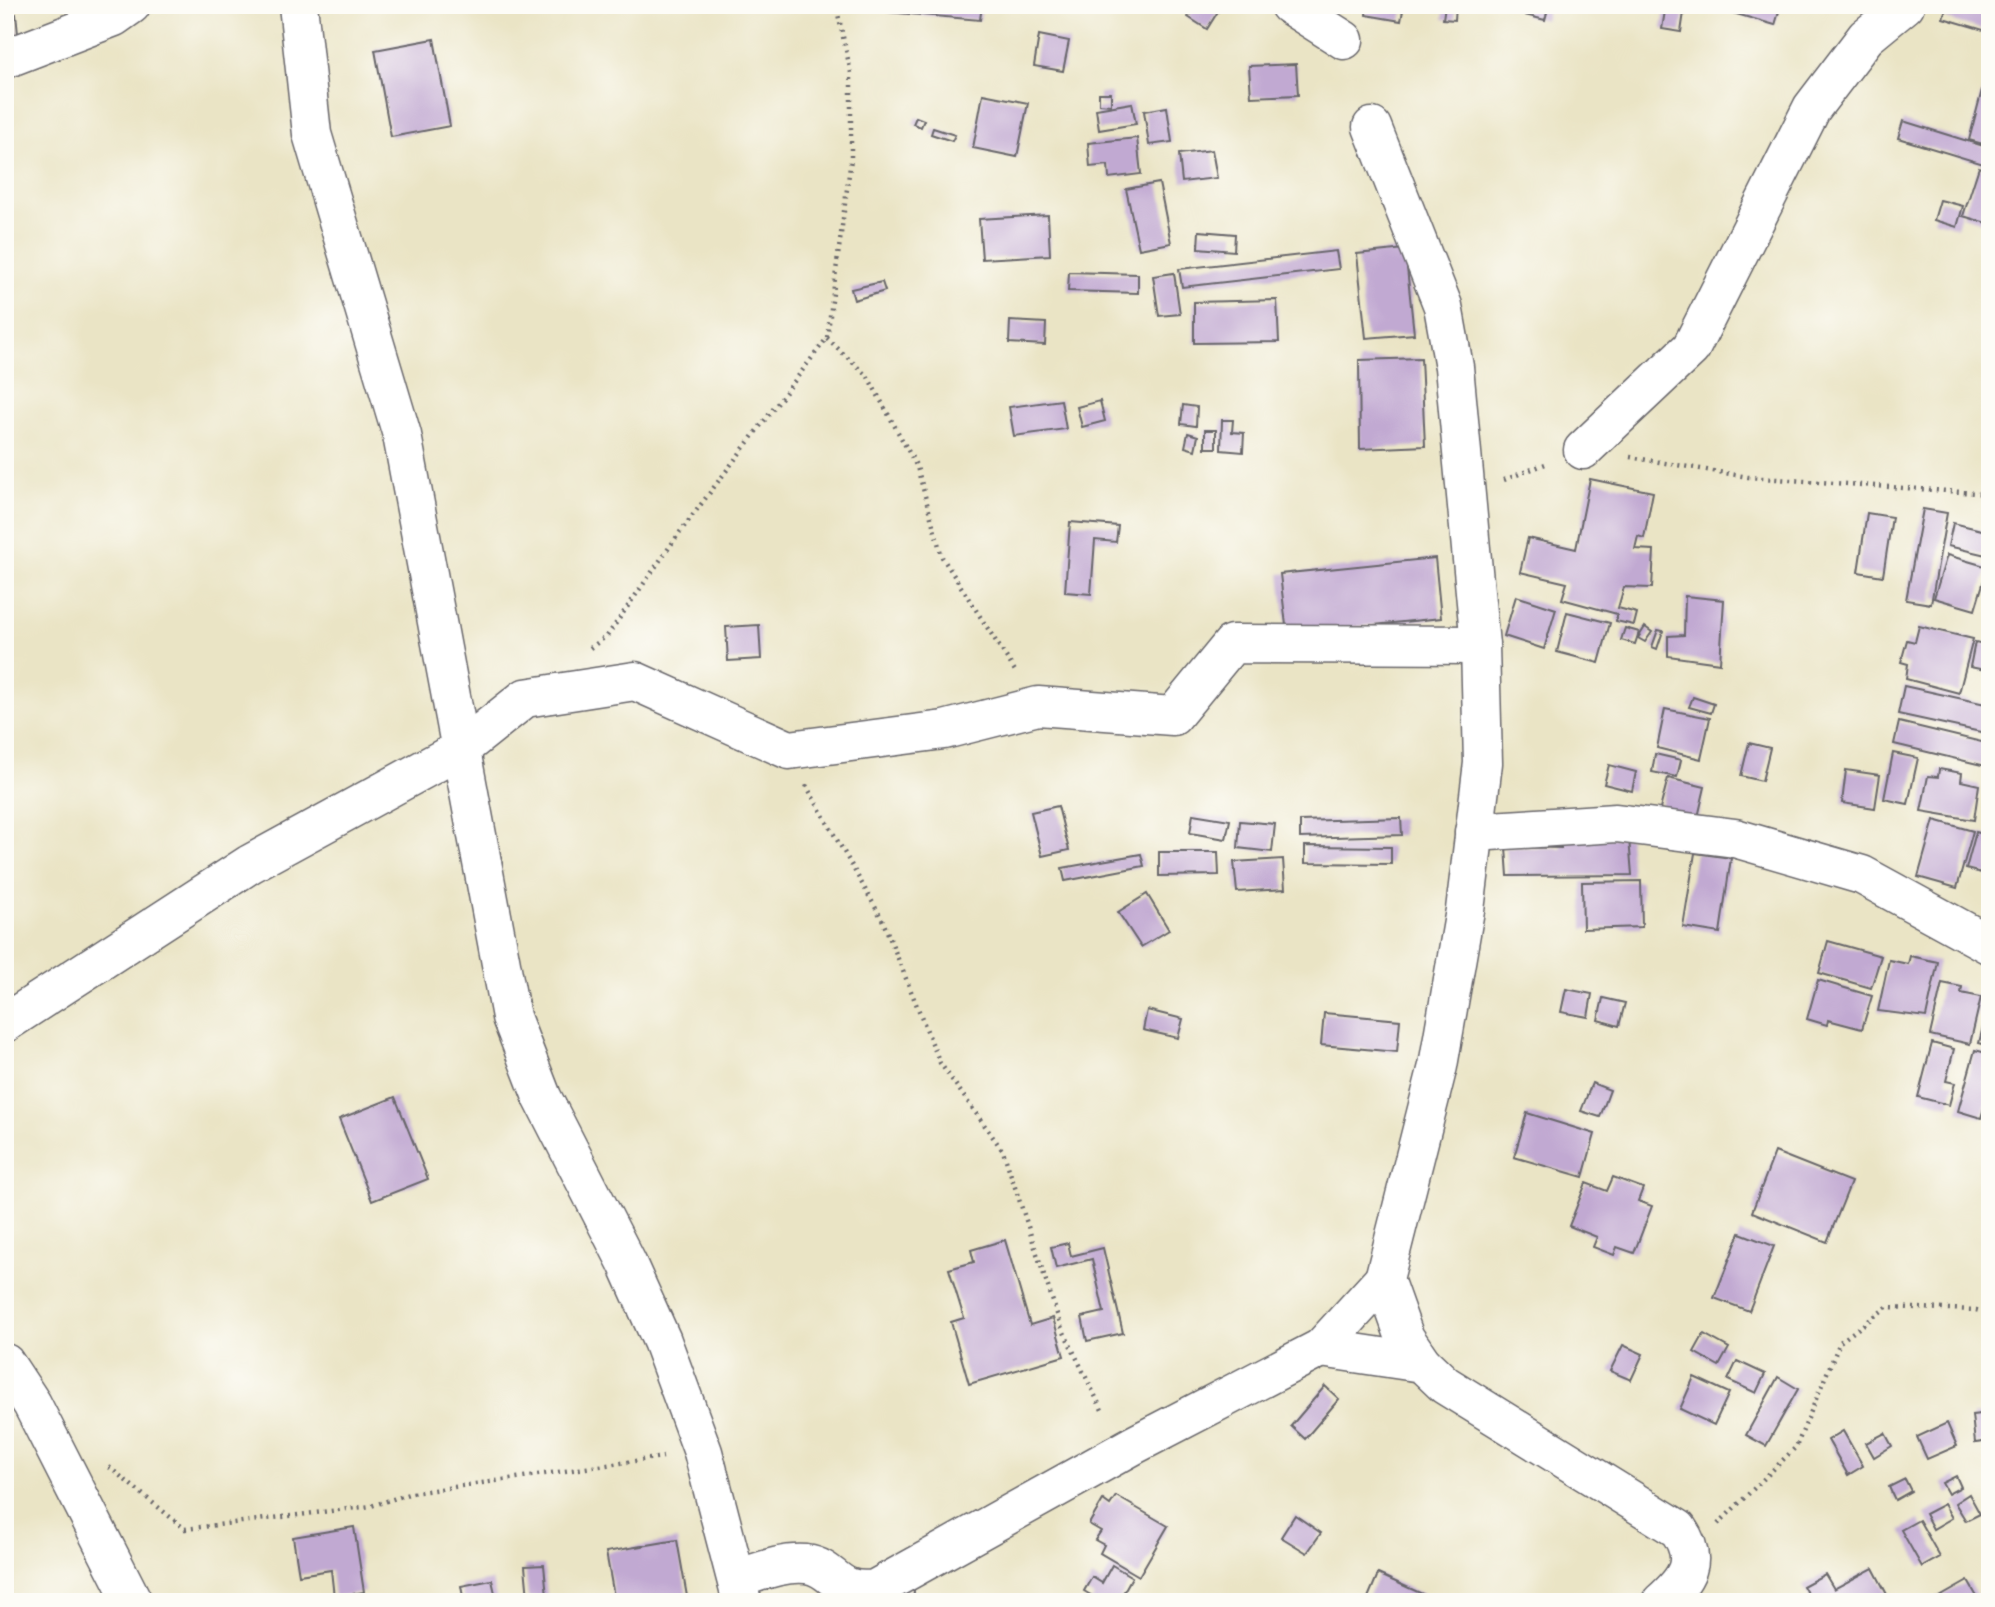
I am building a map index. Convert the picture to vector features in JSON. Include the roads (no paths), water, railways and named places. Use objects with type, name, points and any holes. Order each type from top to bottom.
[{"type":"street","points":[[5,59],[114,17],[131,5]]},
{"type":"street","points":[[298,5],[312,134],[402,435],[512,1017],[542,1097],[627,1263],[662,1341],[703,1452],[739,1590],[777,1566],[808,1564],[844,1587],[860,1591],[875,1589],[1134,1445],[1321,1348],[1384,1279],[1438,1066],[1465,910],[1483,763],[1480,645],[1454,367],[1443,306],[1372,127]]},
{"type":"street","points":[[1289,5],[1344,40]]},
{"type":"street","points":[[1583,450],[1691,348],[1812,108],[1866,37],[1905,5]]},
{"type":"street","points":[[5,1023],[250,864],[461,748],[525,698],[635,681],[789,750],[944,730],[1038,706],[1173,716],[1232,644],[1480,645]]},
{"type":"street","points":[[1474,832],[1616,823],[1735,838],[1862,875],[1990,945]]},
{"type":"street","points":[[1384,1279],[1405,1338],[1422,1363],[1445,1385],[1668,1521],[1687,1542],[1690,1558],[1687,1573],[1661,1602]]},
{"type":"street","points":[[1321,1348],[1422,1363]]},
{"type":"street","points":[[5,1363],[32,1404],[133,1602]]}]
